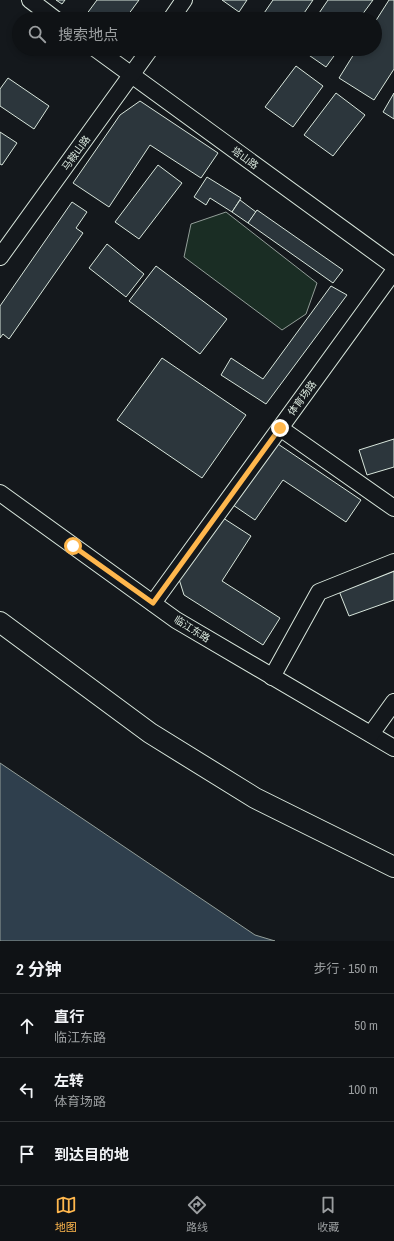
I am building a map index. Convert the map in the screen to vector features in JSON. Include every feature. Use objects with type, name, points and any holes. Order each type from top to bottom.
[{"type":"main road","points":[[0,622],[156,737],[255,798],[394,866]]},
{"type":"street","points":[[30,0],[46,12]]},
{"type":"street","points":[[176,12],[184,0]]},
{"type":"street","name":"塔山路","points":[[106,56],[394,266]]},
{"type":"street","name":"马鞍山路","points":[[0,257],[5,240],[145,56]]},
{"type":"street","name":"体育场路","points":[[153,603],[394,271]]},
{"type":"street","points":[[280,428],[394,508]]},
{"type":"street","name":"临江东路","points":[[0,493],[176,620],[394,748]]},
{"type":"street","points":[[272,677],[319,592],[394,562]]},
{"type":"street","points":[[371,734],[394,702]]},
{"type":"green space","points":[[226,212],[317,283],[306,314],[282,330],[184,257],[191,224]]},
{"type":"water","points":[[0,763],[255,935],[275,941],[0,941]]},
{"type":"building","points":[[56,0],[65,0],[62,4]]},
{"type":"building","points":[[97,0],[139,0],[130,12],[88,12]]},
{"type":"building","points":[[222,0],[247,0],[239,12]]},
{"type":"building","points":[[273,0],[313,0],[305,12],[265,12]]},
{"type":"building","points":[[328,0],[373,0],[364,12],[320,12]]},
{"type":"building","points":[[389,0],[394,0],[394,69],[374,100],[339,78],[353,56],[382,56],[381,12]]},
{"type":"building","points":[[310,56],[334,56],[326,67]]},
{"type":"building","points":[[296,66],[323,86],[293,127],[265,107]]},
{"type":"building","points":[[8,78],[49,106],[34,129],[0,106],[0,89]]},
{"type":"building","points":[[336,93],[365,115],[333,156],[304,135]]},
{"type":"building","points":[[394,93],[394,119],[383,112]]},
{"type":"building","points":[[140,101],[218,153],[201,178],[150,145],[109,207],[73,183],[120,115]]},
{"type":"building","points":[[0,132],[17,143],[2,165],[0,164]]},
{"type":"building","points":[[158,165],[182,183],[139,239],[115,222]]},
{"type":"building","points":[[207,177],[241,198],[232,212],[210,198],[206,205],[194,197]]},
{"type":"building","points":[[240,200],[256,212],[248,223],[232,212]]},
{"type":"building","points":[[72,202],[87,212],[76,228],[83,233],[9,339],[3,334],[0,338],[0,306]]},
{"type":"building","points":[[257,210],[343,270],[333,283],[248,223]]},
{"type":"building","points":[[107,244],[144,274],[126,297],[89,268]]},
{"type":"building","points":[[156,266],[227,319],[200,354],[129,301]]},
{"type":"building","points":[[331,286],[347,295],[266,404],[221,375],[231,358],[263,379]]},
{"type":"building","points":[[162,358],[246,415],[202,478],[117,420]]},
{"type":"building","points":[[394,439],[394,467],[367,475],[359,450]]},
{"type":"building","points":[[275,442],[361,500],[346,522],[283,480],[255,520],[233,505]]},
{"type":"building","points":[[220,516],[251,536],[222,581],[280,618],[263,645],[184,595],[179,579]]},
{"type":"building","points":[[394,571],[394,600],[349,616],[339,591]]},
{"type":"route","points":[[73,546],[153,603],[280,428]]}]
